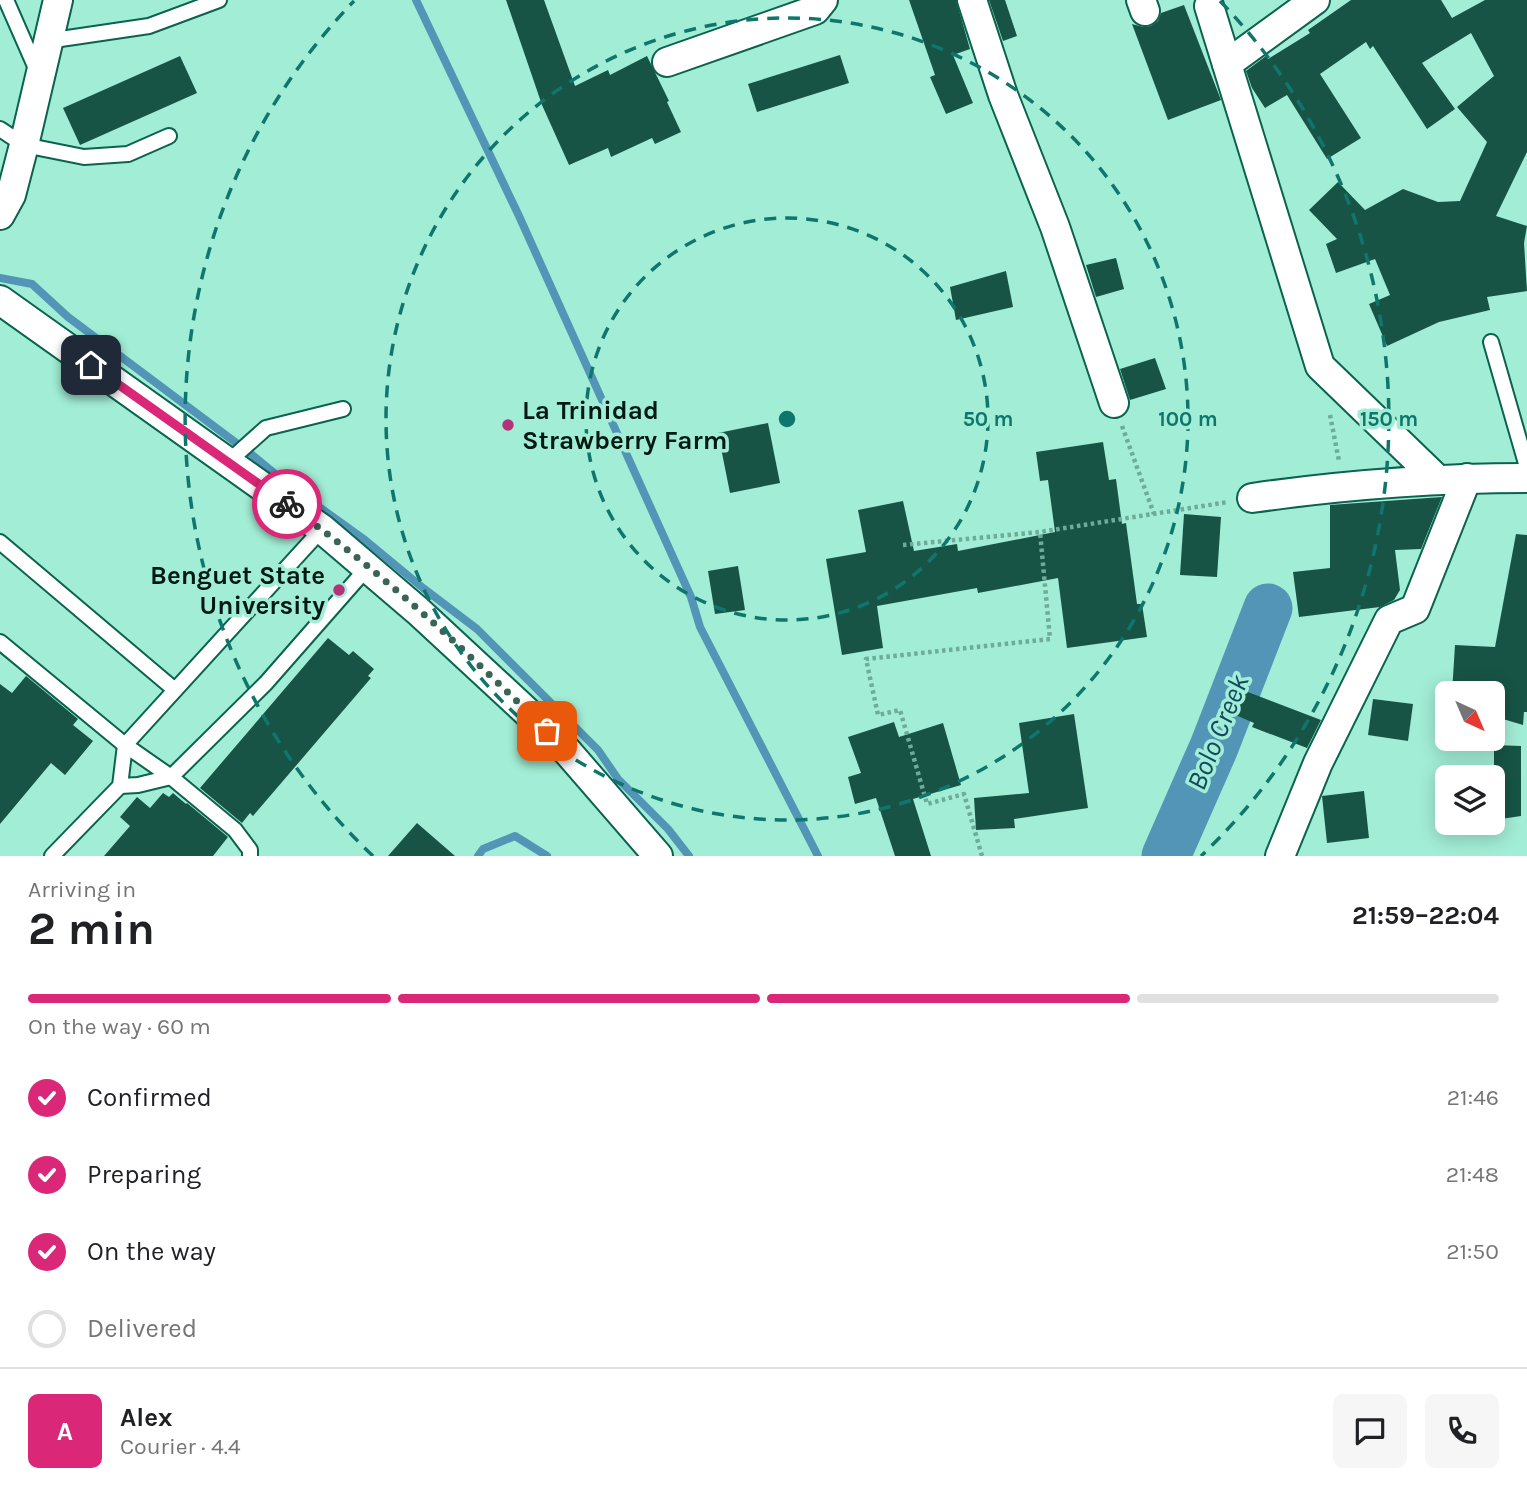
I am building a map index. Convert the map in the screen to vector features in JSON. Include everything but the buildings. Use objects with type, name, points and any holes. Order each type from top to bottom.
[{"type":"street","points":[[0,215],[10,195],[24,145],[58,0]]},
{"type":"street","points":[[667,62],[815,10],[823,0]]},
{"type":"street","points":[[972,0],[1003,94],[1055,227],[1114,403]]},
{"type":"street","points":[[1227,64],[1315,0]]},
{"type":"street","points":[[1209,6],[1321,366],[1438,480]]},
{"type":"street","points":[[0,300],[233,458],[322,529],[494,681],[567,751],[658,856]]},
{"type":"street","points":[[1280,856],[1318,763],[1389,620],[1415,610],[1467,478]]},
{"type":"street","points":[[1252,498],[1438,480],[1527,478]]},
{"type":"lane","points":[[6,0],[40,77]]},
{"type":"lane","points":[[47,41],[149,26],[219,0]]},
{"type":"lane","points":[[0,129],[24,145],[84,157],[128,153],[169,135]]},
{"type":"lane","points":[[1491,342],[1527,467]]},
{"type":"lane","points":[[233,458],[266,428],[343,409]]},
{"type":"lane","points":[[52,856],[120,786],[125,745],[322,529]]},
{"type":"lane","points":[[0,542],[175,690]]},
{"type":"lane","points":[[120,786],[155,782],[171,777],[266,682],[367,568]]},
{"type":"lane","points":[[0,642],[125,745],[171,777],[235,830],[250,850],[250,856]]},
{"type":"path","points":[[1321,366],[1344,487]]},
{"type":"path","points":[[1114,403],[1154,513]]},
{"type":"path","points":[[903,545],[1040,532],[1252,498]]},
{"type":"path","points":[[982,856],[964,794],[927,804],[900,710],[878,715],[866,659],[1050,639],[1040,532]]},
{"type":"waterway","points":[[416,0],[519,216],[691,597],[700,627],[818,856]]},
{"type":"waterway","points":[[0,278],[32,284],[68,317],[365,540],[477,629],[598,750],[618,779],[668,829],[689,856]]},
{"type":"waterway","name":"Bolo Creek","points":[[1166,856],[1214,747],[1268,608]]},
{"type":"waterway","points":[[478,856],[483,849],[515,836],[547,856]]},
{"type":"way so far","points":[[287,504],[322,529],[418,611],[547,731]]},
{"type":"place","name":"La Trinidad Strawberry Farm","points":[[508,425]]},
{"type":"place","name":"Benguet State University","points":[[339,590]]},
{"type":"route","points":[[91,365],[287,504]]}]
